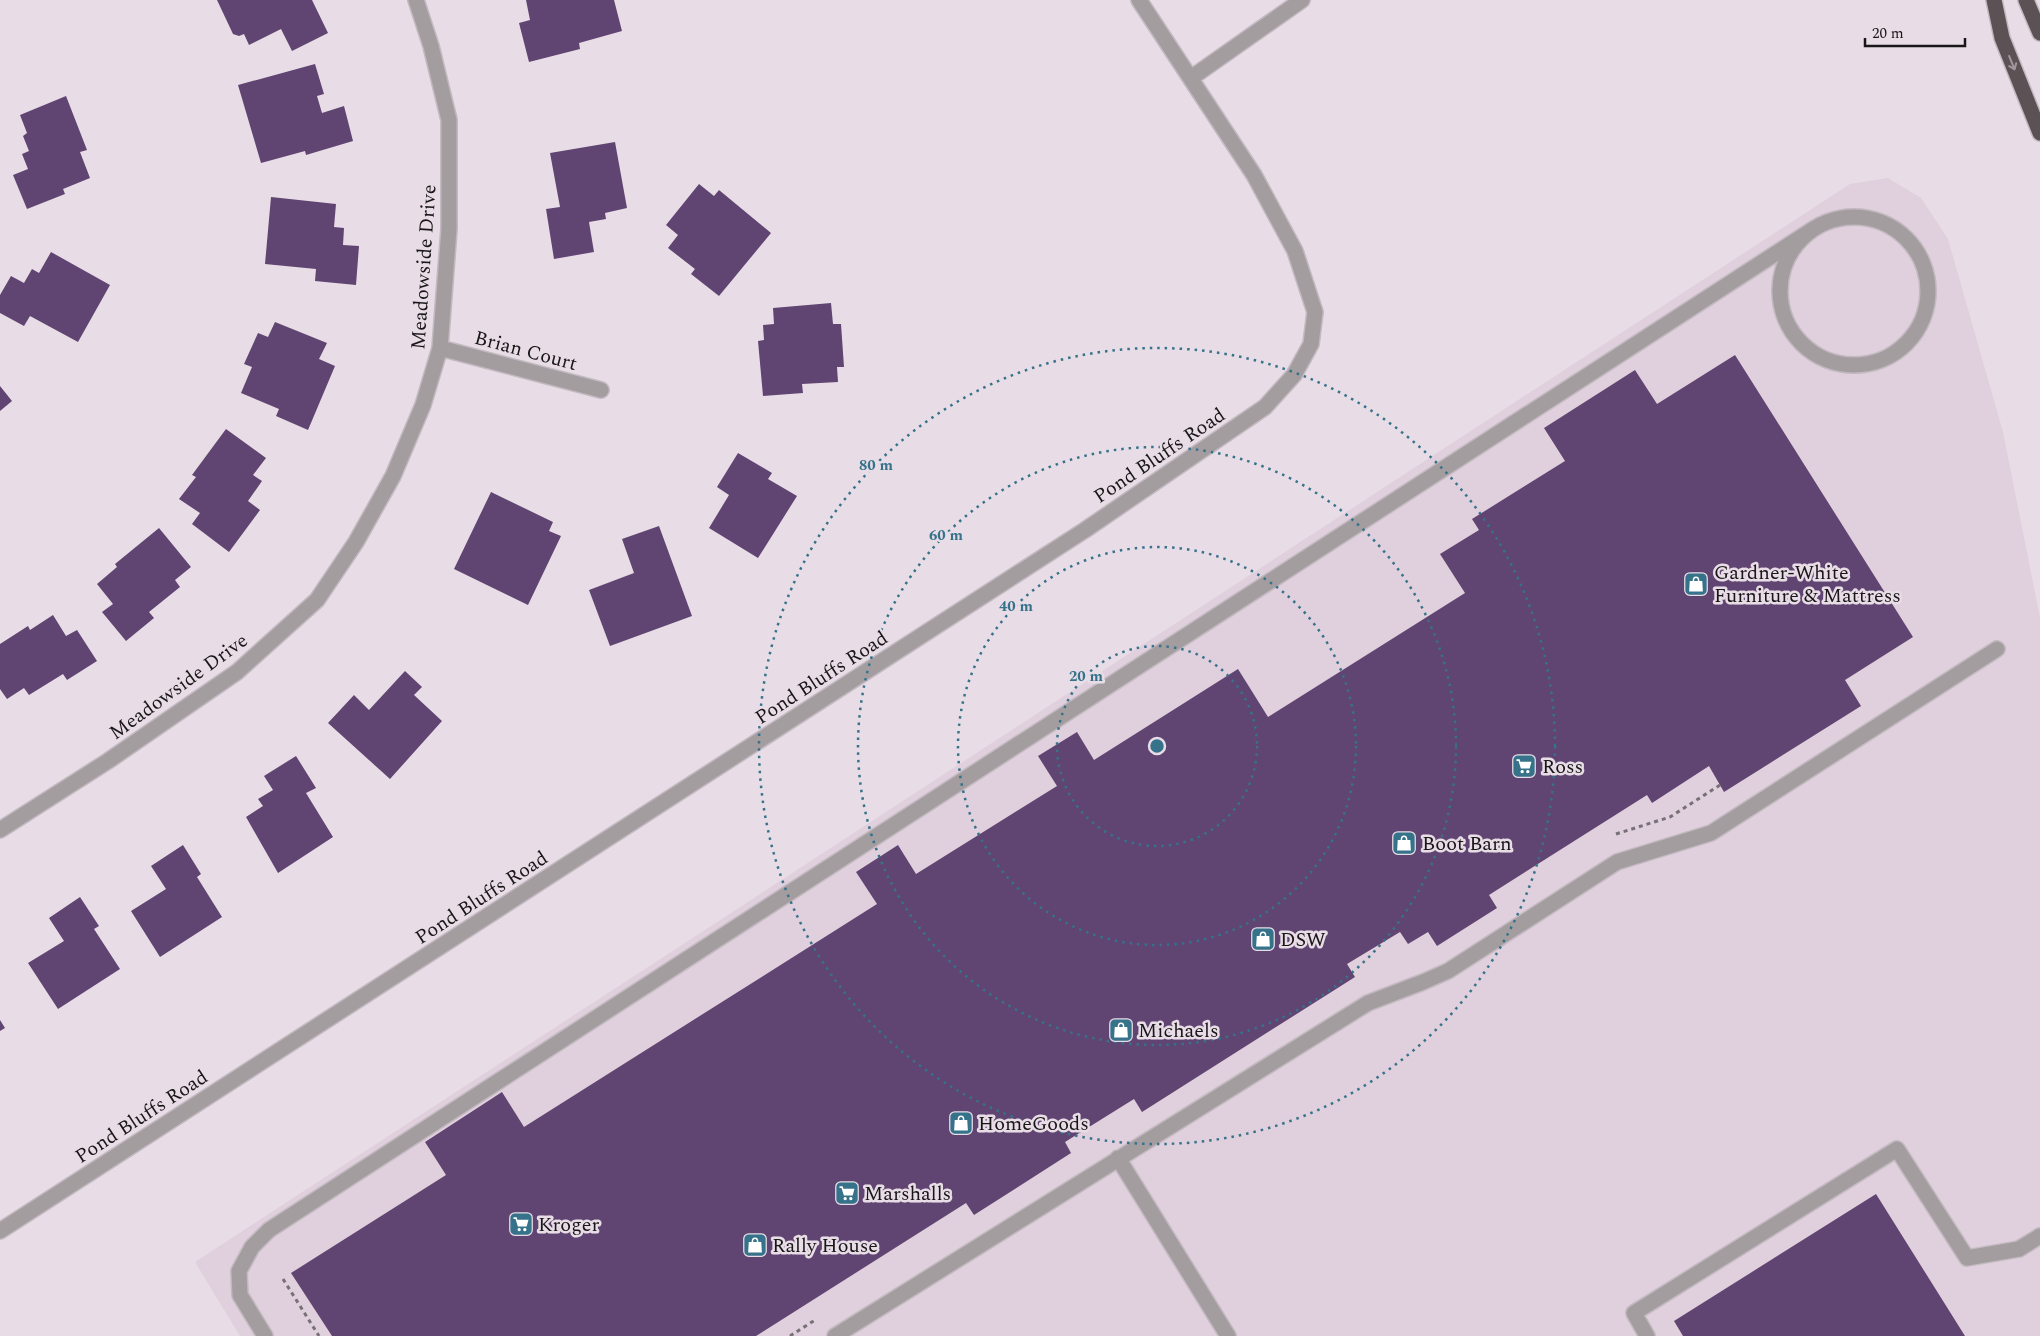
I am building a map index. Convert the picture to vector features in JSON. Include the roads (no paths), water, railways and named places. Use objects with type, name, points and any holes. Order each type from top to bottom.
[{"type":"highway","points":[[1994,0],[2002,38],[2040,133]]},
{"type":"highway","points":[[2026,0],[2040,33]]},
{"type":"street","name":"Meadowside Drive","points":[[0,830],[108,761],[237,672],[317,600],[356,542],[393,476],[423,405],[440,348],[449,229],[449,120],[431,46],[416,0]]},
{"type":"street","name":"Pond Bluffs Road","points":[[0,1231],[1085,530],[1265,407],[1294,376],[1311,344],[1315,312],[1295,251],[1254,174],[1139,0]]},
{"type":"street","points":[[1191,78],[1302,0]]},
{"type":"street","points":[[266,1336],[240,1295],[239,1271],[252,1247],[268,1230],[1815,228],[1838,218],[1852,216],[1877,220],[1901,232],[1918,251],[1927,271],[1929,298],[1922,322],[1908,344],[1895,354],[1871,364],[1845,366],[1817,357],[1797,340],[1784,317],[1780,281],[1788,256],[1795,245],[1815,228]]},
{"type":"street","name":"Brian Court","points":[[440,348],[601,390]]},
{"type":"street","points":[[835,1336],[1368,1003],[1448,971],[1617,862],[1711,834],[1997,649]]},
{"type":"street","points":[[1648,1336],[1634,1313],[1897,1149],[1967,1258],[2019,1249],[2040,1236]]},
{"type":"street","points":[[1118,1158],[1228,1336]]},
{"type":"place","name":"Gardner-White Furniture & Mattress","points":[[1696,584]]},
{"type":"place","name":"Ross","points":[[1524,766]]},
{"type":"place","name":"Boot Barn","points":[[1404,843]]},
{"type":"place","name":"DSW","points":[[1263,939]]},
{"type":"place","name":"Michaels","points":[[1121,1030]]},
{"type":"place","name":"HomeGoods","points":[[961,1123]]},
{"type":"place","name":"Marshalls","points":[[847,1193]]},
{"type":"place","name":"Kroger","points":[[521,1224]]},
{"type":"place","name":"Rally House","points":[[755,1245]]}]
